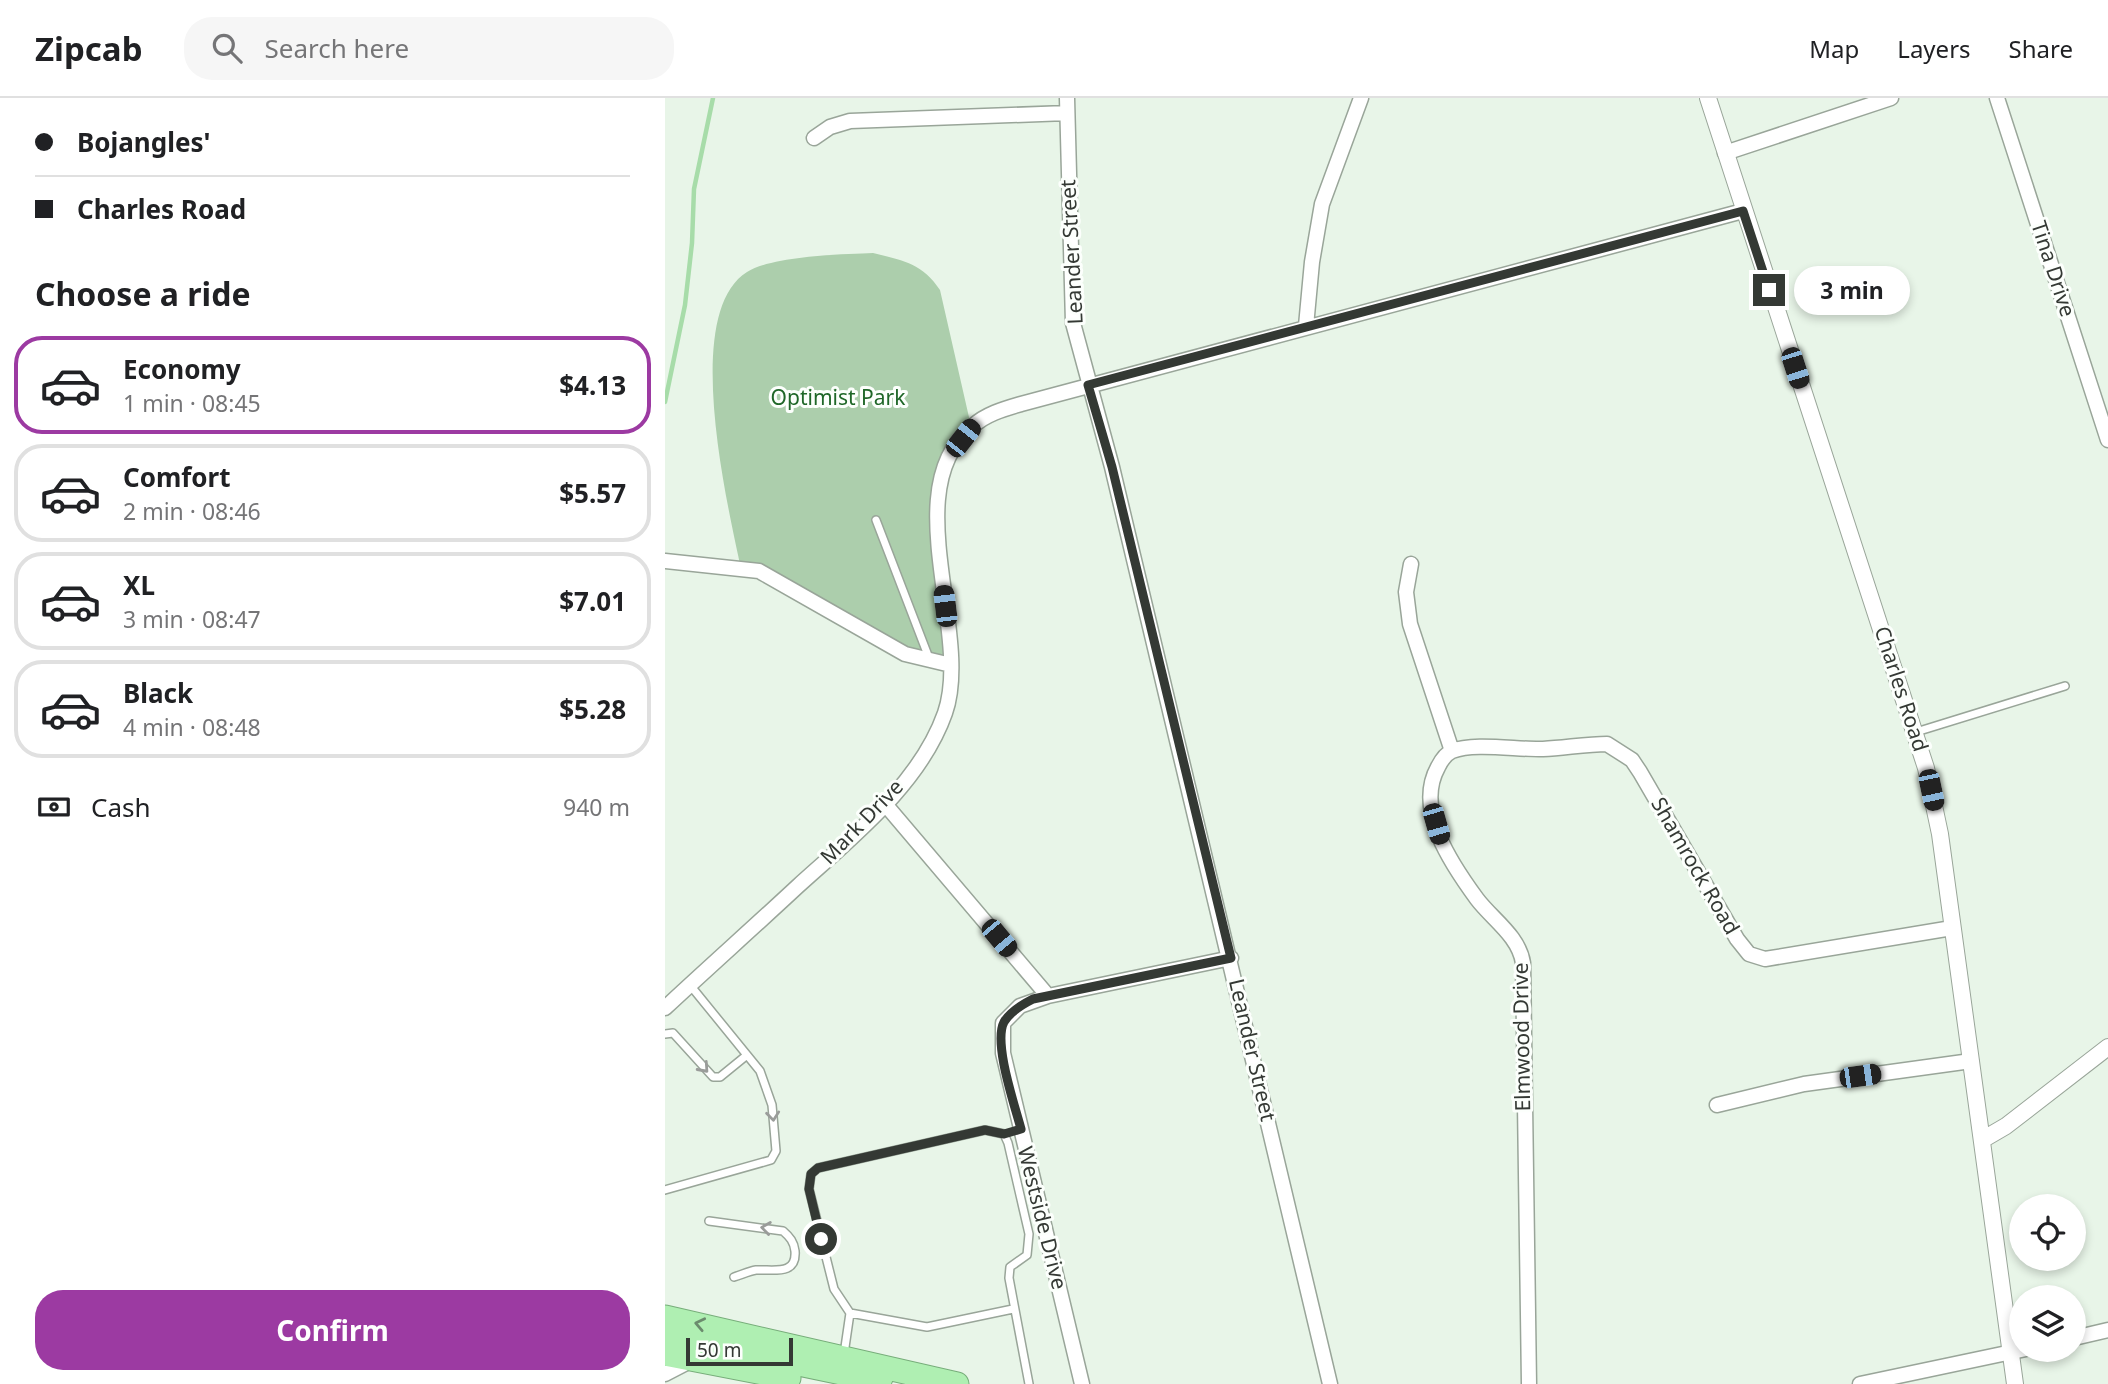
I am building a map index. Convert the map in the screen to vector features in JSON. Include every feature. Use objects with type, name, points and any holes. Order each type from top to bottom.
[{"type":"highway","points":[[665,1317],[957,1384]]},
{"type":"highway","points":[[665,1340],[680,1339],[875,1380],[904,1371]]},
{"type":"highway","points":[[665,1353],[818,1384]]},
{"type":"street","name":"Leander Street","points":[[1067,98],[1073,323],[1112,467],[1231,958],[1330,1384]]},
{"type":"street","points":[[1306,326],[1312,262],[1322,204],[1361,98]]},
{"type":"street","name":"Charles Road","points":[[1708,98],[1915,733],[1940,834],[1982,1140],[2009,1298]]},
{"type":"street","points":[[1725,153],[1891,98]]},
{"type":"street","name":"Tina Drive","points":[[1997,98],[2108,440]]},
{"type":"street","points":[[814,138],[830,127],[850,121],[1067,113]]},
{"type":"street","name":"Mark Drive","points":[[665,1008],[885,804],[917,763],[945,713],[950,691],[951,664],[938,535],[940,483],[944,468],[971,426],[992,414],[1088,385],[1743,211]]},
{"type":"street","points":[[665,561],[759,571],[905,654],[930,662],[951,664]]},
{"type":"street","points":[[1412,564],[1406,592],[1411,624],[1452,751]]},
{"type":"street","name":"Shamrock Road","points":[[1452,751],[1471,747],[1546,749],[1596,744],[1617,748],[1640,772],[1728,927],[1749,954],[1765,959],[1952,928]]},
{"type":"street","name":"Elmwood Drive","points":[[1452,751],[1433,775],[1430,793],[1440,838],[1457,872],[1516,943],[1523,963],[1529,1384]]},
{"type":"street","points":[[885,804],[1048,996],[1231,958]]},
{"type":"street","name":"Westside Drive","points":[[1048,996],[1020,1006],[1003,1023],[1003,1053],[1082,1384]]},
{"type":"street","points":[[1982,1140],[2006,1126],[2108,1047]]},
{"type":"street","points":[[1717,1105],[1804,1084],[1971,1061]]},
{"type":"street","points":[[2086,1335],[2108,1330]]},
{"type":"street","points":[[1860,1384],[2009,1353]]},
{"type":"street","points":[[665,1374],[694,1359]]},
{"type":"street","name":"Charles Road","points":[[2015,1384],[2017,1362]]},
{"type":"lane","points":[[876,520],[930,662]]},
{"type":"lane","points":[[1915,733],[2064,687]]},
{"type":"lane","points":[[665,1189],[771,1160],[776,1151],[772,1105],[759,1070],[690,985]]},
{"type":"lane","points":[[665,1034],[673,1033],[713,1077],[720,1077],[747,1055]]},
{"type":"lane","points":[[844,1357],[850,1313],[834,1289],[809,1189],[811,1174],[818,1168],[985,1130],[1004,1134],[1021,1129]]},
{"type":"lane","points":[[1004,1134],[1030,1248],[1027,1255],[1010,1267],[1013,1309],[1029,1384]]},
{"type":"lane","points":[[709,1221],[783,1231],[793,1242],[795,1259],[791,1266],[782,1270],[757,1270],[734,1278]]},
{"type":"lane","points":[[850,1313],[927,1327],[1013,1309]]},
{"type":"green space","name":"Optimist Park","points":[[873,253],[911,264],[926,274],[940,290],[971,426],[940,483],[951,665],[930,662],[741,569],[727,502],[714,412],[713,367],[716,327],[727,294],[747,272],[773,262]]},
{"type":"waterway","points":[[665,402],[685,305],[692,243],[694,189],[713,98]]},
{"type":"route","points":[[821,1239],[809,1189],[811,1174],[818,1168],[985,1130],[996,1130],[1004,1134],[1021,1129],[1003,1053],[1002,1035],[1003,1023],[1020,1006],[1033,999],[1231,958],[1112,467],[1088,385],[1743,211],[1769,290]]}]
